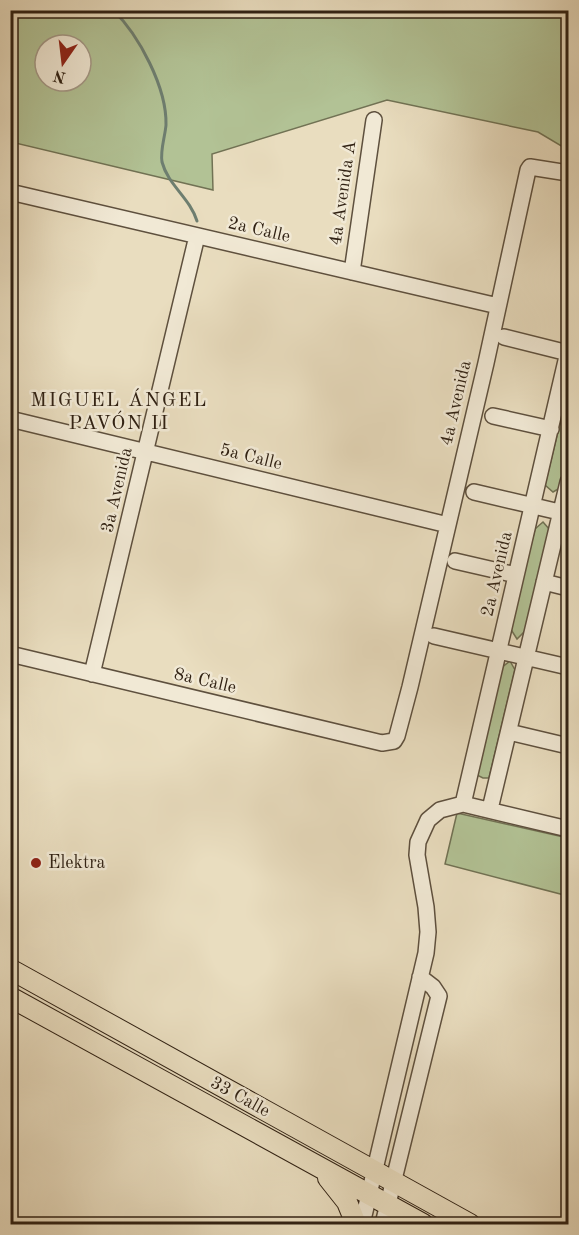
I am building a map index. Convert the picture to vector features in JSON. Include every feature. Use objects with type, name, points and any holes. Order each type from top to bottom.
[{"type":"main road","name":"33 Calle","points":[[10,969],[470,1224]]},
{"type":"main road","name":"33 Calle","points":[[10,997],[369,1195],[386,1215],[423,1224]]},
{"type":"main road","points":[[310,1164],[337,1187],[347,1202],[356,1224]]},
{"type":"street","name":"4a Avenida A","points":[[352,272],[374,120]]},
{"type":"street","name":"4a Avenida","points":[[391,743],[398,736],[410,687],[528,170],[531,167],[568,173]]},
{"type":"street","name":"2a Calle","points":[[10,192],[498,306]]},
{"type":"street","name":"3a Avenida","points":[[92,674],[197,236]]},
{"type":"street","points":[[504,337],[568,353]]},
{"type":"street","name":"2a Avenida","points":[[463,804],[568,353]]},
{"type":"street","points":[[493,416],[551,429]]},
{"type":"street","name":"5a Calle","points":[[10,419],[448,525]]},
{"type":"street","points":[[490,809],[544,582],[565,513],[568,482]]},
{"type":"street","points":[[474,492],[565,513]]},
{"type":"street","points":[[455,561],[516,576]]},
{"type":"street","points":[[544,582],[568,588]]},
{"type":"street","points":[[434,636],[568,667]]},
{"type":"street","name":"8a Calle","points":[[10,654],[382,743],[391,743]]},
{"type":"street","points":[[509,732],[568,746]]},
{"type":"street","points":[[362,1224],[420,977],[428,932],[417,855],[418,842],[428,820],[440,810],[463,804],[568,829]]},
{"type":"street","points":[[386,1215],[439,996],[433,987],[420,977]]},
{"type":"green space","points":[[11,10],[568,11],[568,150],[538,132],[387,100],[212,154],[213,190],[11,142]]},
{"type":"green space","points":[[568,390],[568,451],[560,488],[553,492],[545,485]]},
{"type":"green space","points":[[543,522],[550,530],[525,631],[517,639],[510,628],[535,529]]},
{"type":"green space","points":[[510,661],[515,670],[489,778],[483,778],[477,775],[501,668]]},
{"type":"green space","points":[[457,813],[568,838],[568,896],[445,864]]},
{"type":"waterway","points":[[113,10],[132,33],[157,79],[165,110],[166,125],[162,162],[169,178],[189,205],[197,221]]},
{"type":"place","name":"Elektra","points":[[36,863]]},
{"type":"district","name":"MIGUEL ÁNGEL PAVÓN II","points":[[119,412]]}]
